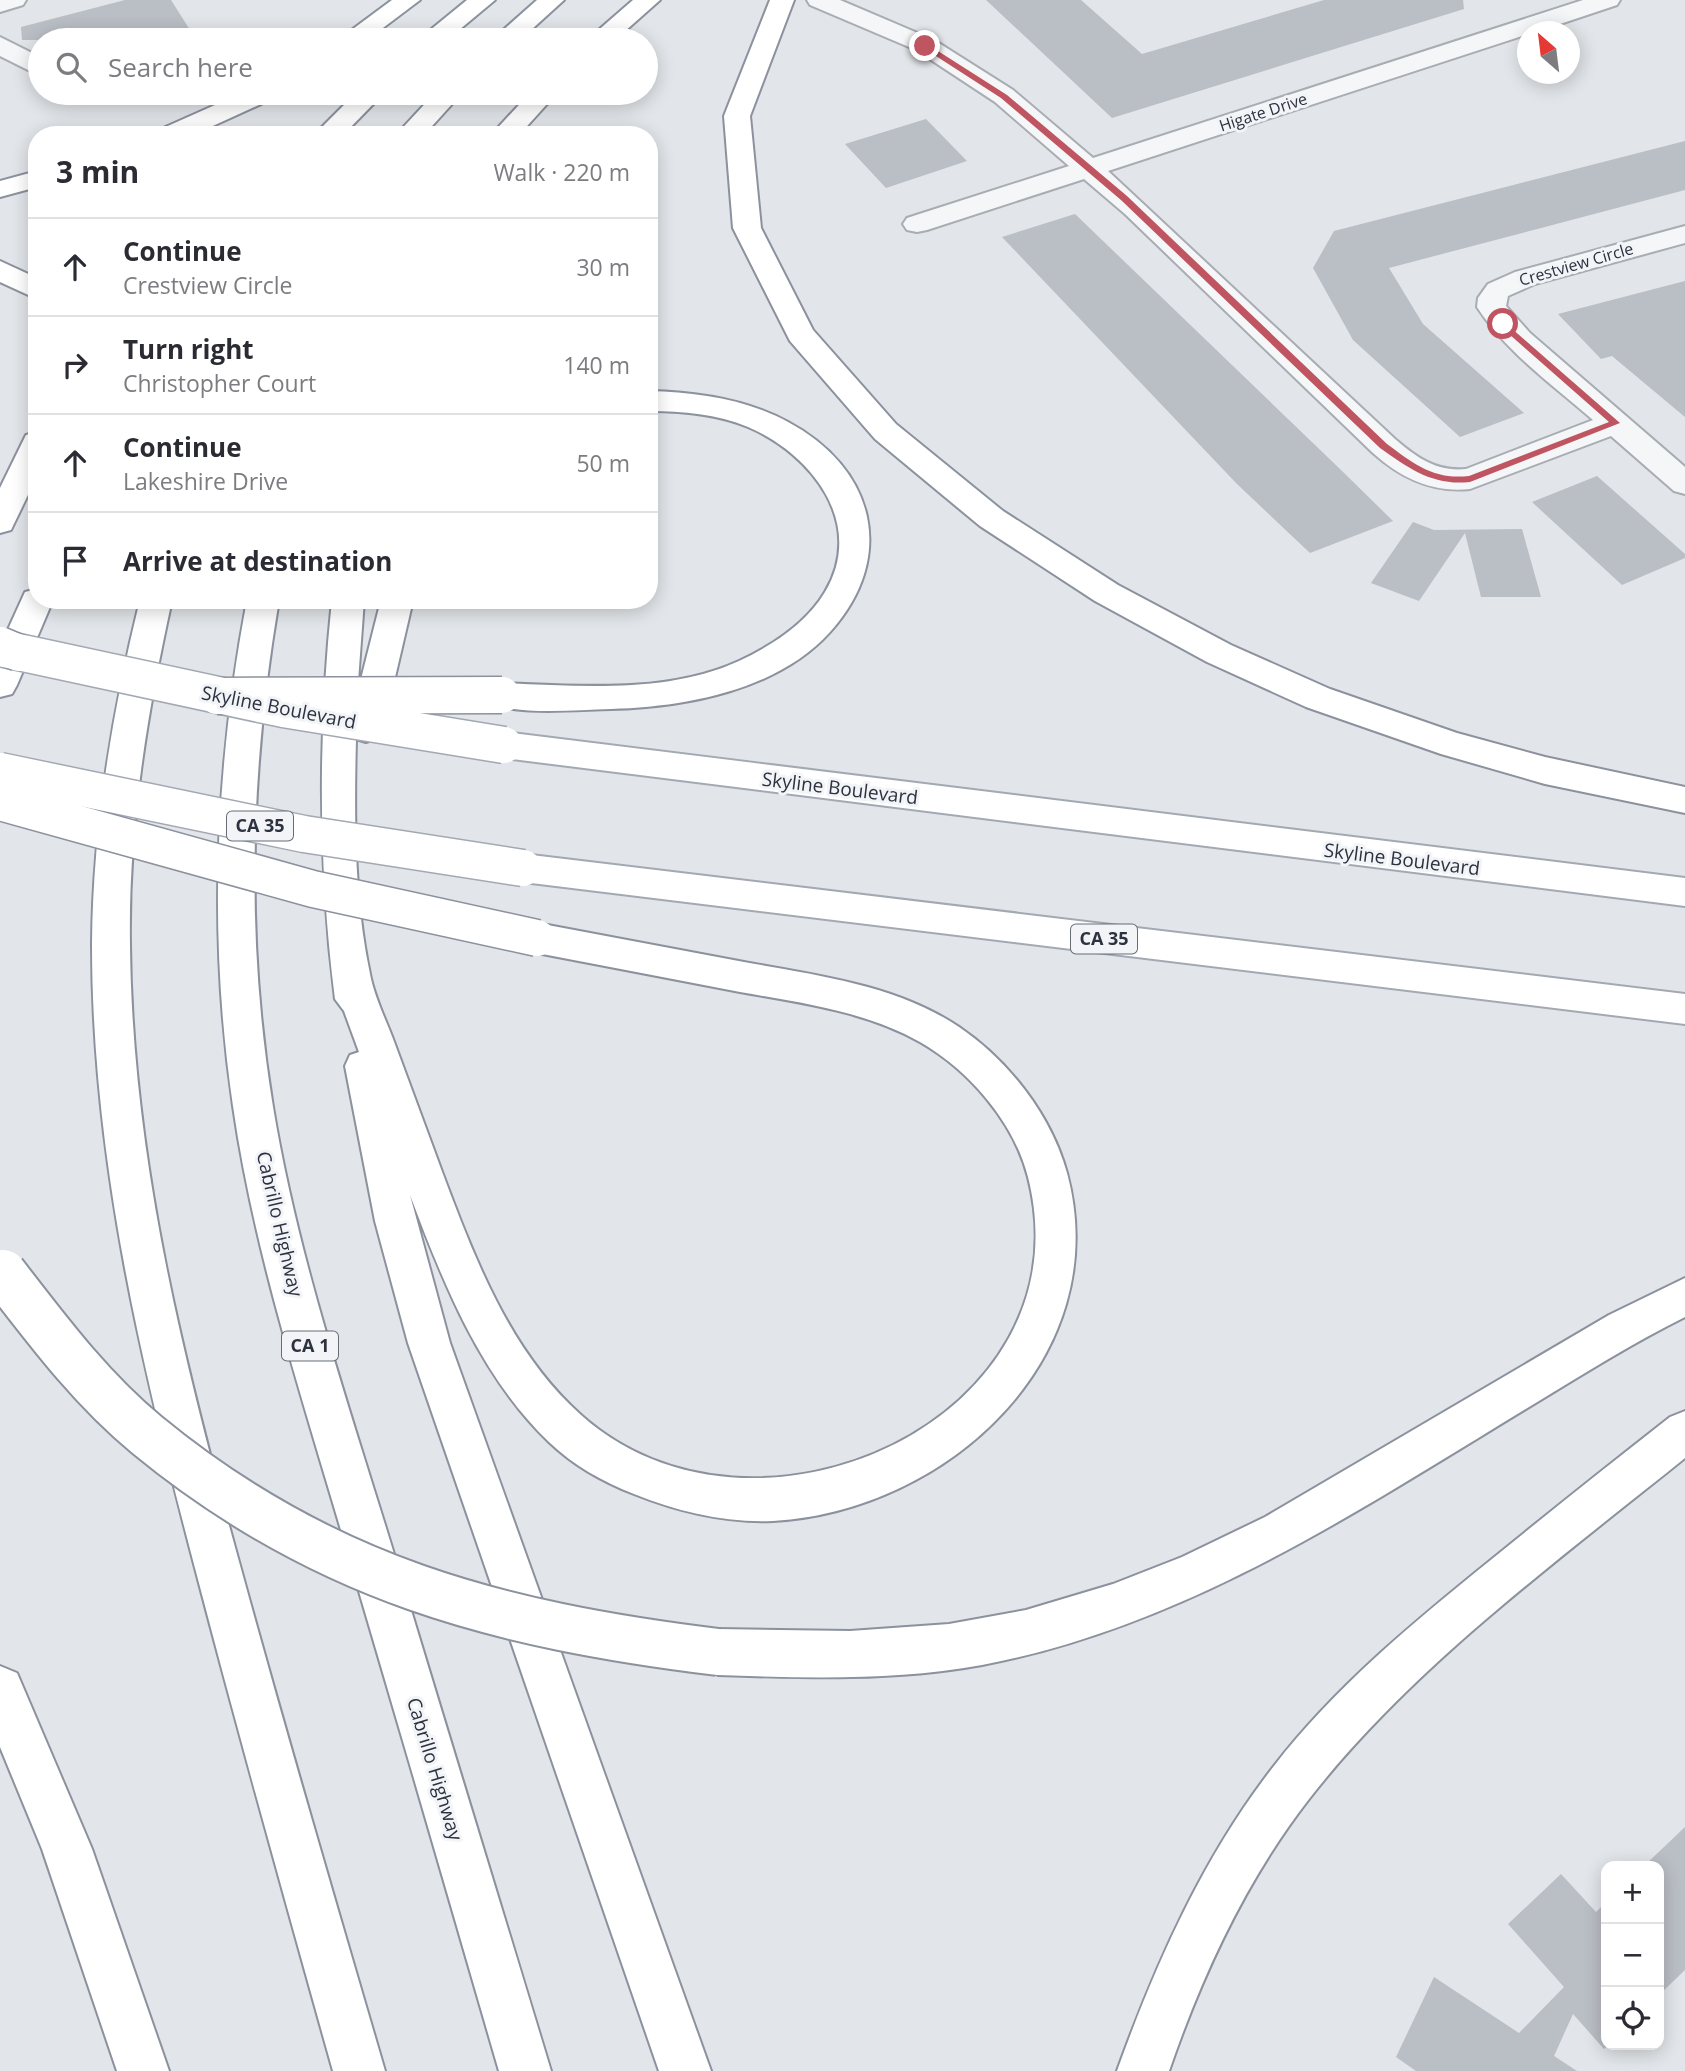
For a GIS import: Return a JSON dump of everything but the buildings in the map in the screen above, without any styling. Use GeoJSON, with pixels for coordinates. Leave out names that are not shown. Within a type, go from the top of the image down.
{"type":"FeatureCollection","features":[{"type":"Feature","properties":{"kind":"main road"},"geometry":{"type":"LineString","coordinates":[[368,28],[408,0]]}},
{"type":"Feature","properties":{"kind":"main road"},"geometry":{"type":"LineString","coordinates":[[447,28],[483,0]]}},
{"type":"Feature","properties":{"kind":"main road"},"geometry":{"type":"LineString","coordinates":[[519,28],[552,0]]}},
{"type":"Feature","properties":{"kind":"main road"},"geometry":{"type":"LineString","coordinates":[[782,0],[762,33],[742,80],[734,144],[739,197],[757,253],[782,303],[827,368],[879,425],[939,479],[1004,529],[1086,583],[1200,645],[1275,680],[1358,713],[1475,751],[1606,786],[1685,800]]}},
{"type":"Feature","properties":{"kind":"main road"},"geometry":{"type":"LineString","coordinates":[[614,28],[646,1]]}},
{"type":"Feature","properties":{"kind":"main road"},"geometry":{"type":"LineString","coordinates":[[190,126],[236,105]]}},
{"type":"Feature","properties":{"kind":"main road"},"geometry":{"type":"LineString","coordinates":[[336,126],[358,105]]}},
{"type":"Feature","properties":{"kind":"main road"},"geometry":{"type":"LineString","coordinates":[[418,126],[438,105]]}},
{"type":"Feature","properties":{"kind":"main road"},"geometry":{"type":"LineString","coordinates":[[513,126],[533,105]]}},
{"type":"Feature","properties":{"kind":"main road"},"geometry":{"type":"LineString","coordinates":[[546,126],[559,105]]}},
{"type":"Feature","properties":{"kind":"main road"},"geometry":{"type":"LineString","coordinates":[[0,189],[28,181]]}},
{"type":"Feature","properties":{"kind":"main road"},"geometry":{"type":"LineString","coordinates":[[0,270],[28,285]]}},
{"type":"Feature","properties":{"kind":"main road"},"geometry":{"type":"LineString","coordinates":[[217,696],[643,695],[726,679],[772,659],[811,633],[839,603],[848,584],[855,545],[848,504],[838,485],[810,452],[790,437],[743,416],[691,403],[658,401]]}},
{"type":"Feature","properties":{"kind":"main road"},"geometry":{"type":"LineString","coordinates":[[0,522],[28,461]]}},
{"type":"Feature","properties":{"kind":"main road"},"geometry":{"type":"LineString","coordinates":[[0,685],[33,609]]}},
{"type":"Feature","properties":{"kind":"main road"},"geometry":{"type":"LineString","coordinates":[[154,609],[128,724],[113,858],[113,1027],[132,1200],[171,1393],[359,2071]]}},
{"type":"Feature","properties":{"kind":"main road","name":"Cabrillo Highway"},"geometry":{"type":"LineString","coordinates":[[261,609],[243,718],[234,856],[241,1008],[253,1103],[270,1191],[314,1362],[525,2071]]}},
{"type":"Feature","properties":{"kind":"main road"},"geometry":{"type":"LineString","coordinates":[[347,609],[338,752],[340,875],[350,975],[376,1135],[417,1305],[685,2071]]}},
{"type":"Feature","properties":{"kind":"main road"},"geometry":{"type":"LineString","coordinates":[[340,875],[371,701],[395,609]]}},
{"type":"Feature","properties":{"kind":"main road","name":"Skyline Boulevard"},"geometry":{"type":"LineString","coordinates":[[6,649],[217,696],[504,745],[1406,860],[1685,892]]}},
{"type":"Feature","properties":{"kind":"main road","name":"CA 35"},"geometry":{"type":"LineString","coordinates":[[0,771],[304,834],[523,868],[1685,1009]]}},
{"type":"Feature","properties":{"kind":"main road"},"geometry":{"type":"LineString","coordinates":[[0,802],[313,889],[537,939],[822,992],[867,1003],[929,1029],[984,1070],[1014,1104],[1036,1143],[1050,1184],[1058,1229],[1054,1280],[1039,1330],[1026,1354],[990,1401],[940,1444],[909,1462],[864,1481],[807,1496],[772,1500],[709,1497],[648,1479],[597,1454],[572,1436],[531,1393],[483,1315],[436,1210],[350,975]]}},
{"type":"Feature","properties":{"kind":"main road"},"geometry":{"type":"LineString","coordinates":[[2,1270],[57,1346],[120,1412],[218,1491],[320,1549],[429,1596],[516,1622],[610,1641],[718,1652],[865,1654],[943,1648],[1022,1632],[1142,1595],[1219,1563],[1310,1516],[1568,1361],[1685,1297]]}},
{"type":"Feature","properties":{"kind":"main road"},"geometry":{"type":"LineString","coordinates":[[1143,2071],[1181,1970],[1231,1873],[1290,1784],[1323,1745],[1386,1681],[1443,1630],[1685,1431]]}},
{"type":"Feature","properties":{"kind":"main road"},"geometry":{"type":"LineString","coordinates":[[0,1690],[62,1838],[143,2071]]}},
{"type":"Feature","properties":{"kind":"street"},"geometry":{"type":"LineString","coordinates":[[0,4],[14,0]]}},
{"type":"Feature","properties":{"kind":"street"},"geometry":{"type":"LineString","coordinates":[[819,0],[859,6],[985,82],[1135,208],[1384,446],[1421,473],[1450,481],[1470,479],[1615,423]]}},
{"type":"Feature","properties":{"kind":"street","name":"Higate Drive"},"geometry":{"type":"LineString","coordinates":[[917,223],[1608,0]]}},
{"type":"Feature","properties":{"kind":"street"},"geometry":{"type":"LineString","coordinates":[[0,45],[28,61]]}},
{"type":"Feature","properties":{"kind":"street","name":"Crestview Circle"},"geometry":{"type":"LineString","coordinates":[[1685,234],[1525,278],[1498,290],[1490,307],[1503,324],[1685,484]]}},
{"type":"Feature","properties":{"kind":"route"},"geometry":{"type":"LineString","coordinates":[[925,46],[1004,96],[1124,198],[1384,446],[1421,473],[1450,481],[1470,479],[1615,423],[1503,324]]}}]}
